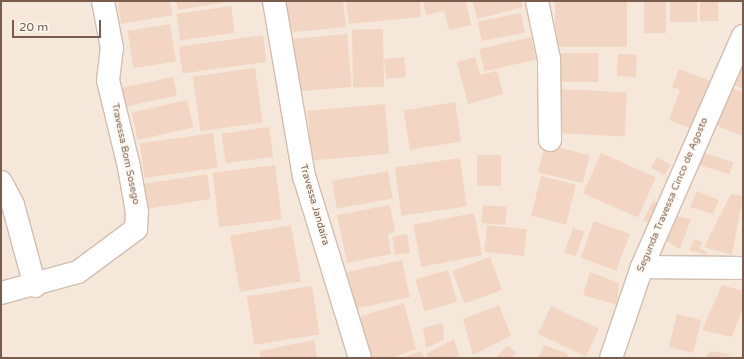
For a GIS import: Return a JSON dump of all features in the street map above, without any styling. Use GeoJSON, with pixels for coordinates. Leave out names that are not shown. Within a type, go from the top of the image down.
{"type":"FeatureCollection","features":[{"type":"Feature","properties":{"kind":"street","name":"Travessa Bom Sosego"},"geometry":{"type":"LineString","coordinates":[[1,293],[35,286],[78,272],[118,244],[136,229],[137,212],[108,80],[112,48],[104,1]]}},
{"type":"Feature","properties":{"kind":"street","name":"Travessa Jandaíra"},"geometry":{"type":"LineString","coordinates":[[274,1],[304,176],[360,358]]}},
{"type":"Feature","properties":{"kind":"street"},"geometry":{"type":"LineString","coordinates":[[537,1],[549,59],[550,140]]}},
{"type":"Feature","properties":{"kind":"street","name":"Segunda Travessa Cinco de Agosto"},"geometry":{"type":"LineString","coordinates":[[611,358],[642,267],[742,40]]}},
{"type":"Feature","properties":{"kind":"street"},"geometry":{"type":"LineString","coordinates":[[1,182],[13,205],[35,286]]}},
{"type":"Feature","properties":{"kind":"street"},"geometry":{"type":"LineString","coordinates":[[642,267],[743,268]]}},
{"type":"Feature","properties":{"kind":"shaded area"},"geometry":{"type":"Polygon","coordinates":[[[1,1],[743,1],[743,358],[1,358],[1,1]]]}},
{"type":"Feature","properties":{"kind":"building"},"geometry":{"type":"Polygon","coordinates":[[[118,1],[170,1],[173,15],[121,24],[118,1]]]}},
{"type":"Feature","properties":{"kind":"building"},"geometry":{"type":"Polygon","coordinates":[[[176,1],[227,1],[227,2],[178,10],[176,1]]]}},
{"type":"Feature","properties":{"kind":"building"},"geometry":{"type":"Polygon","coordinates":[[[280,1],[343,1],[346,27],[284,33],[280,1]]]}},
{"type":"Feature","properties":{"kind":"building"},"geometry":{"type":"Polygon","coordinates":[[[346,1],[420,1],[421,17],[349,24],[346,1]]]}},
{"type":"Feature","properties":{"kind":"building"},"geometry":{"type":"Polygon","coordinates":[[[423,1],[466,1],[471,25],[449,30],[444,11],[426,15],[423,1]]]}},
{"type":"Feature","properties":{"kind":"building"},"geometry":{"type":"Polygon","coordinates":[[[473,1],[521,1],[523,7],[477,19],[473,1]]]}},
{"type":"Feature","properties":{"kind":"building"},"geometry":{"type":"Polygon","coordinates":[[[555,1],[627,1],[627,47],[555,47],[555,1]]]}},
{"type":"Feature","properties":{"kind":"building"},"geometry":{"type":"Polygon","coordinates":[[[644,1],[666,1],[666,33],[644,33],[644,1]]]}},
{"type":"Feature","properties":{"kind":"building"},"geometry":{"type":"Polygon","coordinates":[[[670,1],[697,1],[697,22],[670,22],[670,1]]]}},
{"type":"Feature","properties":{"kind":"building"},"geometry":{"type":"Polygon","coordinates":[[[700,1],[718,1],[718,21],[700,21],[700,1]]]}},
{"type":"Feature","properties":{"kind":"building"},"geometry":{"type":"Polygon","coordinates":[[[231,6],[235,33],[180,40],[177,14],[231,6]]]}},
{"type":"Feature","properties":{"kind":"building"},"geometry":{"type":"Polygon","coordinates":[[[521,13],[525,33],[482,41],[478,21],[521,13]]]}},
{"type":"Feature","properties":{"kind":"building"},"geometry":{"type":"Polygon","coordinates":[[[170,24],[176,62],[133,68],[128,31],[170,24]]]}},
{"type":"Feature","properties":{"kind":"building"},"geometry":{"type":"Polygon","coordinates":[[[383,29],[384,87],[353,88],[352,30],[383,29]]]}},
{"type":"Feature","properties":{"kind":"building"},"geometry":{"type":"Polygon","coordinates":[[[347,34],[352,87],[293,92],[288,39],[347,34]]]}},
{"type":"Feature","properties":{"kind":"building"},"geometry":{"type":"Polygon","coordinates":[[[263,35],[267,62],[183,74],[179,47],[263,35]]]}},
{"type":"Feature","properties":{"kind":"building"},"geometry":{"type":"Polygon","coordinates":[[[531,37],[536,59],[485,71],[479,49],[531,37]]]}},
{"type":"Feature","properties":{"kind":"building"},"geometry":{"type":"Polygon","coordinates":[[[555,53],[598,53],[598,82],[555,82],[555,53]]]}},
{"type":"Feature","properties":{"kind":"building"},"geometry":{"type":"Polygon","coordinates":[[[618,54],[637,55],[636,77],[617,76],[618,54]]]}},
{"type":"Feature","properties":{"kind":"building"},"geometry":{"type":"Polygon","coordinates":[[[404,57],[406,77],[386,79],[384,59],[404,57]]]}},
{"type":"Feature","properties":{"kind":"building"},"geometry":{"type":"Polygon","coordinates":[[[475,57],[480,75],[497,71],[503,94],[468,104],[457,62],[475,57]]]}},
{"type":"Feature","properties":{"kind":"building"},"geometry":{"type":"Polygon","coordinates":[[[743,65],[743,89],[735,85],[743,65]]]}},
{"type":"Feature","properties":{"kind":"building"},"geometry":{"type":"Polygon","coordinates":[[[255,68],[263,122],[200,131],[193,77],[255,68]]]}},
{"type":"Feature","properties":{"kind":"building"},"geometry":{"type":"Polygon","coordinates":[[[679,69],[711,81],[693,129],[669,120],[680,90],[672,87],[679,69]]]}},
{"type":"Feature","properties":{"kind":"building"},"geometry":{"type":"Polygon","coordinates":[[[173,77],[177,96],[121,107],[117,89],[173,77]]]}},
{"type":"Feature","properties":{"kind":"building"},"geometry":{"type":"Polygon","coordinates":[[[731,88],[743,92],[743,136],[715,125],[731,88]]]}},
{"type":"Feature","properties":{"kind":"building"},"geometry":{"type":"Polygon","coordinates":[[[559,89],[627,93],[625,136],[557,133],[559,89]]]}},
{"type":"Feature","properties":{"kind":"building"},"geometry":{"type":"Polygon","coordinates":[[[187,100],[193,127],[138,140],[131,113],[187,100]]]}},
{"type":"Feature","properties":{"kind":"building"},"geometry":{"type":"Polygon","coordinates":[[[455,102],[461,142],[410,150],[404,110],[455,102]]]}},
{"type":"Feature","properties":{"kind":"building"},"geometry":{"type":"Polygon","coordinates":[[[385,104],[389,154],[312,161],[307,111],[385,104]]]}},
{"type":"Feature","properties":{"kind":"building"},"geometry":{"type":"Polygon","coordinates":[[[269,127],[273,157],[226,163],[221,134],[269,127]]]}},
{"type":"Feature","properties":{"kind":"building"},"geometry":{"type":"Polygon","coordinates":[[[213,133],[218,168],[145,178],[140,143],[213,133]]]}},
{"type":"Feature","properties":{"kind":"building"},"geometry":{"type":"Polygon","coordinates":[[[545,144],[590,155],[583,183],[538,172],[545,144]]]}},
{"type":"Feature","properties":{"kind":"building"},"geometry":{"type":"Polygon","coordinates":[[[701,152],[734,162],[730,174],[697,164],[701,152]]]}},
{"type":"Feature","properties":{"kind":"building"},"geometry":{"type":"Polygon","coordinates":[[[601,153],[656,177],[638,218],[583,193],[601,153]]]}},
{"type":"Feature","properties":{"kind":"building"},"geometry":{"type":"Polygon","coordinates":[[[477,155],[501,155],[501,186],[477,186],[477,155]]]}},
{"type":"Feature","properties":{"kind":"building"},"geometry":{"type":"Polygon","coordinates":[[[657,157],[671,165],[665,175],[651,167],[657,157]]]}},
{"type":"Feature","properties":{"kind":"building"},"geometry":{"type":"Polygon","coordinates":[[[460,158],[467,207],[401,216],[395,167],[460,158]]]}},
{"type":"Feature","properties":{"kind":"building"},"geometry":{"type":"Polygon","coordinates":[[[275,165],[282,220],[219,227],[212,173],[275,165]]]}},
{"type":"Feature","properties":{"kind":"building"},"geometry":{"type":"Polygon","coordinates":[[[388,171],[393,199],[337,208],[332,181],[388,171]]]}},
{"type":"Feature","properties":{"kind":"building"},"geometry":{"type":"Polygon","coordinates":[[[207,174],[211,199],[143,209],[139,185],[207,174]]]}},
{"type":"Feature","properties":{"kind":"building"},"geometry":{"type":"Polygon","coordinates":[[[541,176],[576,185],[566,224],[531,216],[541,176]]]}},
{"type":"Feature","properties":{"kind":"building"},"geometry":{"type":"Polygon","coordinates":[[[697,191],[719,200],[713,214],[690,207],[697,191]]]}},
{"type":"Feature","properties":{"kind":"building"},"geometry":{"type":"Polygon","coordinates":[[[731,194],[743,196],[732,255],[704,247],[731,194]]]}},
{"type":"Feature","properties":{"kind":"building"},"geometry":{"type":"Polygon","coordinates":[[[653,201],[659,204],[649,224],[643,221],[653,201]]]}},
{"type":"Feature","properties":{"kind":"building"},"geometry":{"type":"Polygon","coordinates":[[[390,205],[395,232],[388,234],[391,254],[347,263],[337,215],[390,205]]]}},
{"type":"Feature","properties":{"kind":"building"},"geometry":{"type":"Polygon","coordinates":[[[483,205],[507,207],[505,225],[481,223],[483,205]]]}},
{"type":"Feature","properties":{"kind":"building"},"geometry":{"type":"Polygon","coordinates":[[[474,213],[482,255],[421,267],[413,225],[474,213]]]}},
{"type":"Feature","properties":{"kind":"building"},"geometry":{"type":"Polygon","coordinates":[[[677,216],[691,219],[680,249],[666,241],[677,216]]]}},
{"type":"Feature","properties":{"kind":"building"},"geometry":{"type":"Polygon","coordinates":[[[594,221],[630,234],[616,271],[581,258],[594,221]]]}},
{"type":"Feature","properties":{"kind":"building"},"geometry":{"type":"Polygon","coordinates":[[[291,225],[301,281],[240,292],[230,236],[291,225]]]}},
{"type":"Feature","properties":{"kind":"building"},"geometry":{"type":"Polygon","coordinates":[[[487,225],[527,229],[524,256],[484,252],[487,225]]]}},
{"type":"Feature","properties":{"kind":"building"},"geometry":{"type":"Polygon","coordinates":[[[573,228],[584,232],[575,257],[564,252],[573,228]]]}},
{"type":"Feature","properties":{"kind":"building"},"geometry":{"type":"Polygon","coordinates":[[[407,234],[410,253],[395,255],[392,236],[407,234]]]}},
{"type":"Feature","properties":{"kind":"building"},"geometry":{"type":"Polygon","coordinates":[[[694,239],[702,242],[700,249],[707,252],[706,255],[689,250],[694,239]]]}},
{"type":"Feature","properties":{"kind":"building"},"geometry":{"type":"Polygon","coordinates":[[[490,257],[502,290],[464,304],[452,271],[490,257]]]}},
{"type":"Feature","properties":{"kind":"building"},"geometry":{"type":"Polygon","coordinates":[[[402,260],[410,297],[355,309],[347,272],[402,260]]]}},
{"type":"Feature","properties":{"kind":"building"},"geometry":{"type":"Polygon","coordinates":[[[448,270],[457,302],[424,311],[415,279],[448,270]]]}},
{"type":"Feature","properties":{"kind":"building"},"geometry":{"type":"Polygon","coordinates":[[[590,272],[619,283],[617,305],[583,295],[590,272]]]}},
{"type":"Feature","properties":{"kind":"building"},"geometry":{"type":"Polygon","coordinates":[[[722,285],[743,291],[743,308],[732,337],[702,330],[722,285]]]}},
{"type":"Feature","properties":{"kind":"building"},"geometry":{"type":"Polygon","coordinates":[[[312,286],[320,334],[254,345],[247,296],[312,286]]]}},
{"type":"Feature","properties":{"kind":"building"},"geometry":{"type":"Polygon","coordinates":[[[404,303],[416,349],[392,358],[366,358],[364,352],[369,349],[359,317],[404,303]]]}},
{"type":"Feature","properties":{"kind":"building"},"geometry":{"type":"Polygon","coordinates":[[[499,305],[511,336],[473,355],[463,319],[499,305]]]}},
{"type":"Feature","properties":{"kind":"building"},"geometry":{"type":"Polygon","coordinates":[[[551,306],[599,328],[586,356],[538,334],[551,306]]]}},
{"type":"Feature","properties":{"kind":"building"},"geometry":{"type":"Polygon","coordinates":[[[677,314],[701,320],[693,353],[669,347],[677,314]]]}},
{"type":"Feature","properties":{"kind":"building"},"geometry":{"type":"Polygon","coordinates":[[[443,323],[444,340],[426,348],[423,328],[443,323]]]}},
{"type":"Feature","properties":{"kind":"building"},"geometry":{"type":"Polygon","coordinates":[[[454,339],[460,358],[429,358],[426,354],[454,339]]]}},
{"type":"Feature","properties":{"kind":"building"},"geometry":{"type":"Polygon","coordinates":[[[314,340],[317,358],[261,358],[259,351],[314,340]]]}},
{"type":"Feature","properties":{"kind":"building"},"geometry":{"type":"Polygon","coordinates":[[[507,345],[516,352],[512,358],[496,358],[507,345]]]}},
{"type":"Feature","properties":{"kind":"building"},"geometry":{"type":"Polygon","coordinates":[[[544,345],[568,354],[567,358],[538,358],[544,345]]]}},
{"type":"Feature","properties":{"kind":"building"},"geometry":{"type":"Polygon","coordinates":[[[421,351],[425,358],[402,358],[421,351]]]}},
{"type":"Feature","properties":{"kind":"building"},"geometry":{"type":"Polygon","coordinates":[[[710,351],[733,355],[706,358],[710,351]]]}}]}
